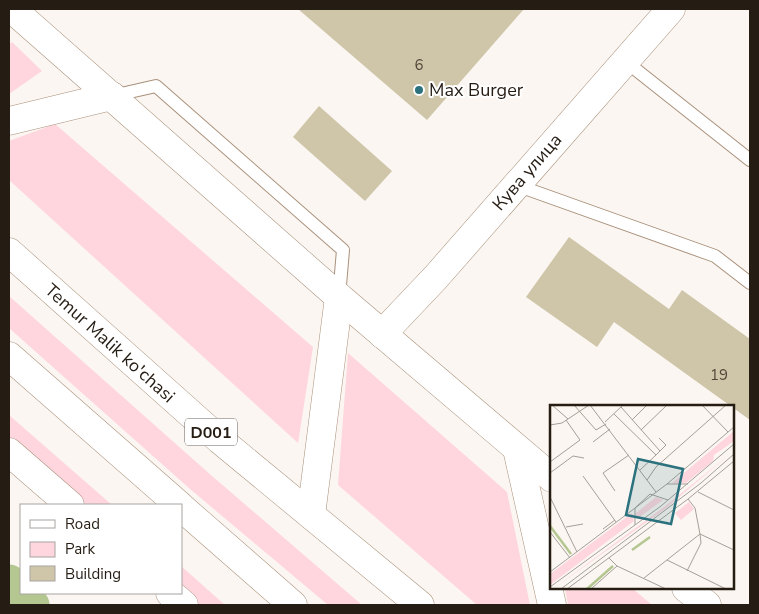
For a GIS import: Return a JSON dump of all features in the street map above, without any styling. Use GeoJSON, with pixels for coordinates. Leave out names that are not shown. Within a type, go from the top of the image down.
{"type":"FeatureCollection","features":[{"type":"Feature","properties":{"kind":"main road"},"geometry":{"type":"LineString","coordinates":[[12,9],[339,297],[550,476]]}},
{"type":"Feature","properties":{"kind":"main road","name":"Кува улица"},"geometry":{"type":"LineString","coordinates":[[382,334],[436,277],[671,9]]}},
{"type":"Feature","properties":{"kind":"main road"},"geometry":{"type":"LineString","coordinates":[[9,121],[112,96]]}},
{"type":"Feature","properties":{"kind":"main road","name":"Temur Malik ko'chasi"},"geometry":{"type":"LineString","coordinates":[[9,252],[220,440],[420,605]]}},
{"type":"Feature","properties":{"kind":"main road"},"geometry":{"type":"LineString","coordinates":[[311,515],[339,297]]}},
{"type":"Feature","properties":{"kind":"main road"},"geometry":{"type":"LineString","coordinates":[[9,356],[178,504]]}},
{"type":"Feature","properties":{"kind":"main road"},"geometry":{"type":"LineString","coordinates":[[517,449],[552,605]]}},
{"type":"Feature","properties":{"kind":"main road"},"geometry":{"type":"LineString","coordinates":[[9,452],[69,504]]}},
{"type":"Feature","properties":{"kind":"main road"},"geometry":{"type":"LineString","coordinates":[[182,508],[293,605]]}},
{"type":"Feature","properties":{"kind":"main road"},"geometry":{"type":"LineString","coordinates":[[687,589],[707,605]]}},
{"type":"Feature","properties":{"kind":"main road"},"geometry":{"type":"LineString","coordinates":[[171,594],[184,605]]}},
{"type":"Feature","properties":{"kind":"lane"},"geometry":{"type":"LineString","coordinates":[[625,61],[750,160]]}},
{"type":"Feature","properties":{"kind":"lane"},"geometry":{"type":"LineString","coordinates":[[112,96],[156,86],[343,250],[339,297]]}},
{"type":"Feature","properties":{"kind":"lane"},"geometry":{"type":"LineString","coordinates":[[516,185],[714,256],[750,283]]}},
{"type":"Feature","properties":{"kind":"green space"},"geometry":{"type":"Polygon","coordinates":[[[12,42],[42,71],[9,94],[9,45],[12,42]]]}},
{"type":"Feature","properties":{"kind":"green space"},"geometry":{"type":"Polygon","coordinates":[[[55,124],[313,347],[298,443],[9,180],[9,141],[55,124]]]}},
{"type":"Feature","properties":{"kind":"green space"},"geometry":{"type":"Polygon","coordinates":[[[9,296],[212,476],[362,605],[328,605],[190,489],[9,328],[9,296]]]}},
{"type":"Feature","properties":{"kind":"green space"},"geometry":{"type":"Polygon","coordinates":[[[348,353],[507,492],[530,605],[477,605],[338,485],[348,353]]]}},
{"type":"Feature","properties":{"kind":"green space"},"geometry":{"type":"Polygon","coordinates":[[[9,415],[111,504],[86,504],[9,437],[9,415]]]}},
{"type":"Feature","properties":{"kind":"green space"},"geometry":{"type":"Polygon","coordinates":[[[182,567],[225,605],[200,605],[182,590],[182,567]]]}},
{"type":"Feature","properties":{"kind":"green space"},"geometry":{"type":"Polygon","coordinates":[[[565,589],[633,589],[652,605],[568,605],[565,589]]]}},
{"type":"Feature","properties":{"kind":"building"},"geometry":{"type":"Polygon","coordinates":[[[298,9],[524,9],[427,120],[298,9]]]}},
{"type":"Feature","properties":{"kind":"building"},"geometry":{"type":"Polygon","coordinates":[[[319,106],[392,171],[365,201],[293,137],[319,106]]]}},
{"type":"Feature","properties":{"kind":"building"},"geometry":{"type":"Polygon","coordinates":[[[569,237],[669,309],[682,290],[750,339],[750,420],[734,408],[734,405],[729,405],[614,322],[597,347],[526,297],[569,237]]]}},
{"type":"Feature","properties":{"kind":"waterway"},"geometry":{"type":"LineString","coordinates":[[9,582],[20,593]]}},
{"type":"Feature","properties":{"kind":"waterway"},"geometry":{"type":"LineString","coordinates":[[21,594],[32,605]]}},
{"type":"Feature","properties":{"kind":"place","name":"Max Burger"},"geometry":{"type":"Point","coordinates":[419,90]}}]}
